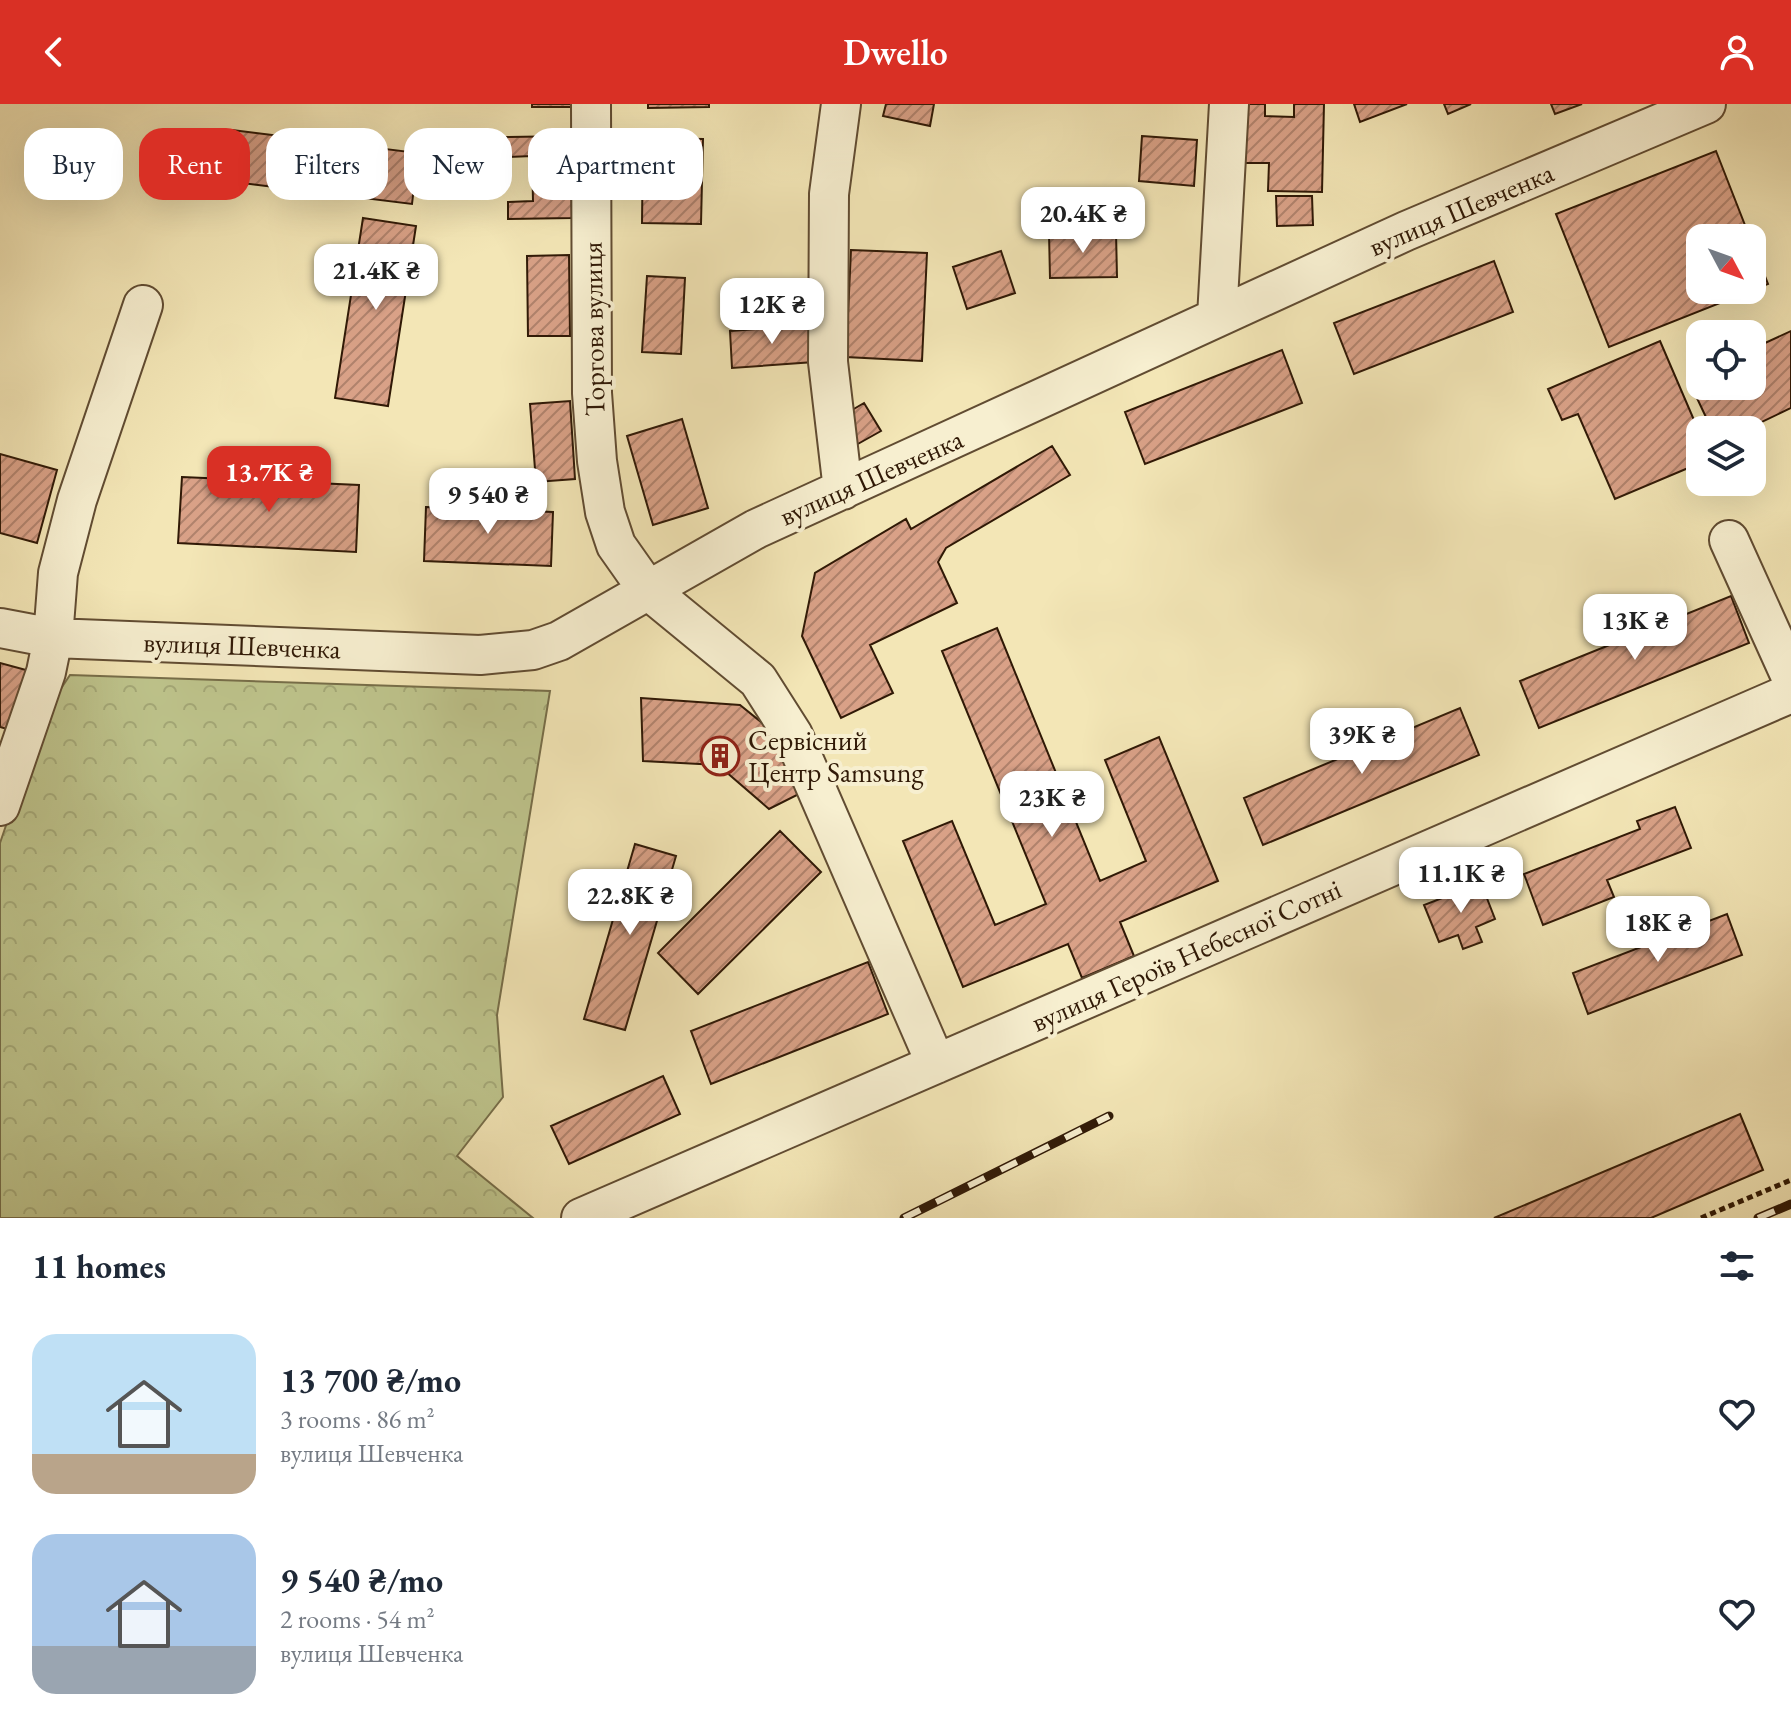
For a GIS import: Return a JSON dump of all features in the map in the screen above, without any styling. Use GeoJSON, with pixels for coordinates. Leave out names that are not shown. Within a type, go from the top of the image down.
{"type":"FeatureCollection","features":[{"type":"Feature","properties":{"kind":"street","name":"Торгова вулиця"},"geometry":{"type":"LineString","coordinates":[[591,104],[592,393],[597,461],[605,512],[616,545],[647,589],[758,680],[778,710],[793,735],[936,1064]]}},
{"type":"Feature","properties":{"kind":"street"},"geometry":{"type":"LineString","coordinates":[[841,104],[829,194],[828,362],[843,490]]}},
{"type":"Feature","properties":{"kind":"street"},"geometry":{"type":"LineString","coordinates":[[1217,317],[1229,104]]}},
{"type":"Feature","properties":{"kind":"street","name":"вулиця Шевченка"},"geometry":{"type":"LineString","coordinates":[[0,628],[53,638],[493,654],[533,650],[559,641],[756,529],[1406,231],[1706,104]]}},
{"type":"Feature","properties":{"kind":"street"},"geometry":{"type":"LineString","coordinates":[[0,806],[46,672],[53,638],[58,573],[77,500],[143,305]]}},
{"type":"Feature","properties":{"kind":"street"},"geometry":{"type":"LineString","coordinates":[[1729,540],[1791,677]]}},
{"type":"Feature","properties":{"kind":"street","name":"вулиця Героїв Небесної Сотні"},"geometry":{"type":"LineString","coordinates":[[581,1218],[1791,693]]}},
{"type":"Feature","properties":{"kind":"path"},"geometry":{"type":"LineString","coordinates":[[1701,1218],[1791,1180]]}},
{"type":"Feature","properties":{"kind":"green space"},"geometry":{"type":"Polygon","coordinates":[[[70,675],[550,691],[497,1015],[503,1097],[457,1156],[533,1218],[0,1218],[0,843],[44,714],[70,675]]]}},
{"type":"Feature","properties":{"kind":"building"},"geometry":{"type":"Polygon","coordinates":[[[532,104],[571,104],[571,107],[532,107],[532,104]]]}},
{"type":"Feature","properties":{"kind":"building"},"geometry":{"type":"Polygon","coordinates":[[[648,104],[709,104],[709,107],[648,108],[648,104]]]}},
{"type":"Feature","properties":{"kind":"building"},"geometry":{"type":"Polygon","coordinates":[[[886,104],[934,104],[930,126],[883,116],[886,104]]]}},
{"type":"Feature","properties":{"kind":"building"},"geometry":{"type":"Polygon","coordinates":[[[1242,104],[1265,104],[1265,116],[1294,117],[1294,104],[1324,104],[1322,192],[1268,191],[1269,163],[1241,163],[1242,104]]]}},
{"type":"Feature","properties":{"kind":"building"},"geometry":{"type":"Polygon","coordinates":[[[1354,104],[1407,104],[1360,122],[1354,104]]]}},
{"type":"Feature","properties":{"kind":"building"},"geometry":{"type":"Polygon","coordinates":[[[1444,104],[1471,104],[1448,114],[1444,104]]]}},
{"type":"Feature","properties":{"kind":"building"},"geometry":{"type":"Polygon","coordinates":[[[1551,104],[1582,104],[1555,114],[1551,104]]]}},
{"type":"Feature","properties":{"kind":"building"},"geometry":{"type":"Polygon","coordinates":[[[250,132],[266,134],[266,186],[250,184],[250,132]]]}},
{"type":"Feature","properties":{"kind":"building"},"geometry":{"type":"Polygon","coordinates":[[[1142,136],[1197,140],[1194,186],[1139,181],[1142,136]]]}},
{"type":"Feature","properties":{"kind":"building"},"geometry":{"type":"Polygon","coordinates":[[[512,137],[528,137],[528,156],[512,157],[512,137]]]}},
{"type":"Feature","properties":{"kind":"building"},"geometry":{"type":"Polygon","coordinates":[[[388,149],[404,151],[404,200],[412,200],[412,204],[380,200],[388,200],[388,149]]]}},
{"type":"Feature","properties":{"kind":"building"},"geometry":{"type":"Polygon","coordinates":[[[1716,151],[1745,224],[1686,224],[1686,304],[1718,304],[1609,347],[1556,214],[1716,151]]]}},
{"type":"Feature","properties":{"kind":"building"},"geometry":{"type":"Polygon","coordinates":[[[1276,196],[1312,196],[1313,225],[1277,226],[1276,196]]]}},
{"type":"Feature","properties":{"kind":"building"},"geometry":{"type":"Polygon","coordinates":[[[572,200],[572,218],[508,219],[508,202],[572,200]]]}},
{"type":"Feature","properties":{"kind":"building"},"geometry":{"type":"Polygon","coordinates":[[[642,200],[702,200],[701,224],[642,223],[642,200]]]}},
{"type":"Feature","properties":{"kind":"building"},"geometry":{"type":"Polygon","coordinates":[[[363,218],[416,226],[388,406],[335,398],[363,218]]]}},
{"type":"Feature","properties":{"kind":"building"},"geometry":{"type":"Polygon","coordinates":[[[1116,232],[1117,277],[1050,278],[1049,233],[1116,232]]]}},
{"type":"Feature","properties":{"kind":"building"},"geometry":{"type":"Polygon","coordinates":[[[851,250],[927,253],[922,361],[846,357],[851,250]]]}},
{"type":"Feature","properties":{"kind":"building"},"geometry":{"type":"Polygon","coordinates":[[[1001,251],[1015,293],[967,309],[953,267],[1001,251]]]}},
{"type":"Feature","properties":{"kind":"building"},"geometry":{"type":"Polygon","coordinates":[[[569,255],[570,336],[528,336],[527,256],[569,255]]]}},
{"type":"Feature","properties":{"kind":"building"},"geometry":{"type":"Polygon","coordinates":[[[1494,261],[1513,312],[1354,374],[1334,323],[1494,261]]]}},
{"type":"Feature","properties":{"kind":"building"},"geometry":{"type":"Polygon","coordinates":[[[647,276],[685,278],[681,354],[642,352],[647,276]]]}},
{"type":"Feature","properties":{"kind":"building"},"geometry":{"type":"Polygon","coordinates":[[[812,325],[814,362],[732,368],[730,331],[812,325]]]}},
{"type":"Feature","properties":{"kind":"building"},"geometry":{"type":"Polygon","coordinates":[[[1791,331],[1791,408],[1766,420],[1766,416],[1705,416],[1698,400],[1766,400],[1766,343],[1791,331]]]}},
{"type":"Feature","properties":{"kind":"building"},"geometry":{"type":"Polygon","coordinates":[[[1660,341],[1692,416],[1686,416],[1686,469],[1615,499],[1578,414],[1562,420],[1548,389],[1660,341]]]}},
{"type":"Feature","properties":{"kind":"building"},"geometry":{"type":"Polygon","coordinates":[[[1282,350],[1302,403],[1145,464],[1125,412],[1282,350]]]}},
{"type":"Feature","properties":{"kind":"building"},"geometry":{"type":"Polygon","coordinates":[[[570,401],[575,479],[536,482],[530,404],[570,401]]]}},
{"type":"Feature","properties":{"kind":"building"},"geometry":{"type":"Polygon","coordinates":[[[864,403],[881,431],[856,445],[840,417],[864,403]]]}},
{"type":"Feature","properties":{"kind":"building"},"geometry":{"type":"Polygon","coordinates":[[[682,419],[708,508],[653,525],[627,436],[682,419]]]}},
{"type":"Feature","properties":{"kind":"building"},"geometry":{"type":"Polygon","coordinates":[[[1052,446],[1070,475],[946,548],[938,562],[957,603],[870,645],[893,693],[841,718],[802,636],[815,573],[906,519],[911,529],[1052,446]]]}},
{"type":"Feature","properties":{"kind":"building"},"geometry":{"type":"Polygon","coordinates":[[[0,454],[57,470],[37,543],[0,533],[0,454]]]}},
{"type":"Feature","properties":{"kind":"building"},"geometry":{"type":"Polygon","coordinates":[[[182,477],[359,485],[356,552],[178,543],[182,477]]]}},
{"type":"Feature","properties":{"kind":"building"},"geometry":{"type":"Polygon","coordinates":[[[426,507],[553,512],[551,566],[424,561],[426,507]]]}},
{"type":"Feature","properties":{"kind":"building"},"geometry":{"type":"Polygon","coordinates":[[[1731,596],[1749,643],[1539,728],[1520,681],[1731,596]]]}},
{"type":"Feature","properties":{"kind":"building"},"geometry":{"type":"Polygon","coordinates":[[[997,628],[1100,881],[1146,861],[1105,760],[1159,737],[1218,881],[1120,922],[1134,956],[1082,978],[1068,944],[963,987],[903,841],[952,821],[995,925],[1046,904],[942,651],[997,628]]]}},
{"type":"Feature","properties":{"kind":"building"},"geometry":{"type":"Polygon","coordinates":[[[0,663],[37,673],[21,733],[0,727],[0,663]]]}},
{"type":"Feature","properties":{"kind":"building","name":"Сервісний Центр Samsung"},"geometry":{"type":"Polygon","coordinates":[[[641,698],[740,705],[797,751],[805,791],[769,809],[718,765],[643,761],[641,698]]]}},
{"type":"Feature","properties":{"kind":"building"},"geometry":{"type":"Polygon","coordinates":[[[1460,708],[1479,755],[1263,845],[1244,798],[1460,708]]]}},
{"type":"Feature","properties":{"kind":"building"},"geometry":{"type":"Polygon","coordinates":[[[1675,807],[1691,848],[1607,880],[1614,897],[1543,925],[1524,874],[1640,829],[1637,821],[1675,807]]]}},
{"type":"Feature","properties":{"kind":"building"},"geometry":{"type":"Polygon","coordinates":[[[780,831],[821,872],[698,994],[658,953],[780,831]]]}},
{"type":"Feature","properties":{"kind":"building"},"geometry":{"type":"Polygon","coordinates":[[[635,844],[676,856],[625,1030],[584,1019],[635,844]]]}},
{"type":"Feature","properties":{"kind":"building"},"geometry":{"type":"Polygon","coordinates":[[[1481,883],[1495,919],[1476,927],[1482,942],[1463,949],[1458,935],[1439,942],[1424,905],[1481,883]]]}},
{"type":"Feature","properties":{"kind":"building"},"geometry":{"type":"Polygon","coordinates":[[[1727,914],[1742,955],[1588,1014],[1573,973],[1727,914]]]}},
{"type":"Feature","properties":{"kind":"building"},"geometry":{"type":"Polygon","coordinates":[[[868,962],[888,1014],[711,1084],[691,1031],[868,962]]]}},
{"type":"Feature","properties":{"kind":"building"},"geometry":{"type":"Polygon","coordinates":[[[663,1076],[680,1114],[569,1164],[551,1126],[663,1076]]]}},
{"type":"Feature","properties":{"kind":"building"},"geometry":{"type":"Polygon","coordinates":[[[1740,1114],[1763,1170],[1651,1218],[1494,1218],[1740,1114]]]}},
{"type":"Feature","properties":{"kind":"railway"},"geometry":{"type":"LineString","coordinates":[[904,1218],[1109,1116]]}},
{"type":"Feature","properties":{"kind":"railway"},"geometry":{"type":"LineString","coordinates":[[1758,1218],[1791,1204]]}},
{"type":"Feature","properties":{"kind":"place","name":"Сервісний Центр Samsung"},"geometry":{"type":"Point","coordinates":[720,756]}}]}
